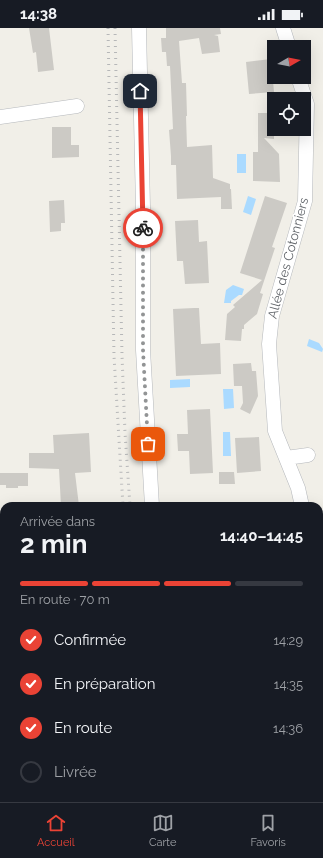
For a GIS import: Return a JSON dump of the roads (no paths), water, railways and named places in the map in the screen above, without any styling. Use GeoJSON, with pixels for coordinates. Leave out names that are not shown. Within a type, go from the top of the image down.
{"type":"FeatureCollection","features":[{"type":"Feature","properties":{"kind":"street"},"geometry":{"type":"LineString","coordinates":[[139,28],[143,215],[143,350],[152,502]]}},
{"type":"Feature","properties":{"kind":"street"},"geometry":{"type":"LineString","coordinates":[[283,28],[287,40]]}},
{"type":"Feature","properties":{"kind":"street","name":"Allée des Cotonniers"},"geometry":{"type":"LineString","coordinates":[[300,84],[307,104],[306,201],[272,316],[269,344],[274,431],[298,488],[301,502]]}},
{"type":"Feature","properties":{"kind":"street"},"geometry":{"type":"LineString","coordinates":[[0,117],[77,106]]}},
{"type":"Feature","properties":{"kind":"street"},"geometry":{"type":"LineString","coordinates":[[286,458],[308,455]]}},
{"type":"Feature","properties":{"kind":"street"},"geometry":{"type":"LineString","coordinates":[[179,802],[187,802]]}},
{"type":"Feature","properties":{"kind":"water"},"geometry":{"type":"Polygon","coordinates":[[[237,154],[246,154],[246,173],[237,173],[237,154]]]}},
{"type":"Feature","properties":{"kind":"water"},"geometry":{"type":"Polygon","coordinates":[[[248,196],[256,199],[251,215],[243,212],[248,196]]]}},
{"type":"Feature","properties":{"kind":"water"},"geometry":{"type":"Polygon","coordinates":[[[233,285],[244,289],[242,295],[239,295],[231,301],[231,303],[224,303],[226,290],[233,285]]]}},
{"type":"Feature","properties":{"kind":"water"},"geometry":{"type":"Polygon","coordinates":[[[309,339],[319,343],[323,349],[322,352],[307,346],[309,339]]]}},
{"type":"Feature","properties":{"kind":"water"},"geometry":{"type":"Polygon","coordinates":[[[190,379],[190,387],[170,388],[170,380],[190,379]]]}},
{"type":"Feature","properties":{"kind":"water"},"geometry":{"type":"Polygon","coordinates":[[[223,389],[233,389],[234,408],[224,409],[223,389]]]}},
{"type":"Feature","properties":{"kind":"water"},"geometry":{"type":"Polygon","coordinates":[[[223,432],[230,432],[231,456],[223,456],[223,432]]]}},
{"type":"Feature","properties":{"kind":"railway"},"geometry":{"type":"LineString","coordinates":[[108,28],[114,356],[123,502]]}},
{"type":"Feature","properties":{"kind":"railway"},"geometry":{"type":"LineString","coordinates":[[115,28],[122,355],[130,502]]}}]}
